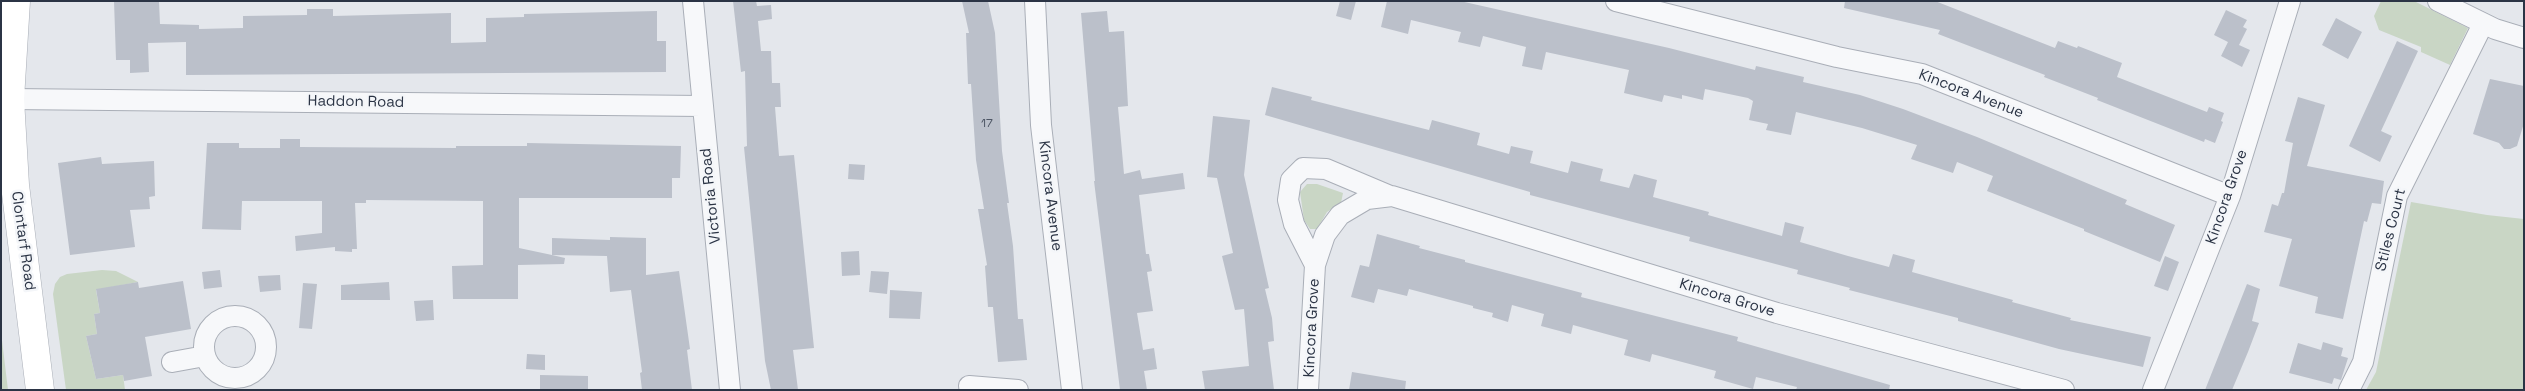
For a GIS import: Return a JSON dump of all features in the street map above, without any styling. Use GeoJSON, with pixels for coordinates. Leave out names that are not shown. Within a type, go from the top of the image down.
{"type":"FeatureCollection","features":[{"type":"Feature","properties":{"kind":"main road","name":"Clontarf Road"},"geometry":{"type":"LineString","coordinates":[[16,1],[10,99],[15,185],[40,390]]}},
{"type":"Feature","properties":{"kind":"street","name":"Victoria Road"},"geometry":{"type":"LineString","coordinates":[[693,1],[730,390]]}},
{"type":"Feature","properties":{"kind":"street","name":"Kincora Avenue"},"geometry":{"type":"LineString","coordinates":[[1035,1],[1041,125],[1072,390]]}},
{"type":"Feature","properties":{"kind":"street","name":"Kincora Avenue"},"geometry":{"type":"LineString","coordinates":[[1616,1],[1837,57],[1922,74],[2230,196]]}},
{"type":"Feature","properties":{"kind":"street","name":"Kincora Grove"},"geometry":{"type":"LineString","coordinates":[[2153,390],[2230,196],[2290,1]]}},
{"type":"Feature","properties":{"kind":"street"},"geometry":{"type":"LineString","coordinates":[[2438,1],[2483,24],[2524,38]]}},
{"type":"Feature","properties":{"kind":"street","name":"Stiles Court"},"geometry":{"type":"LineString","coordinates":[[2349,390],[2363,362],[2397,196],[2483,24]]}},
{"type":"Feature","properties":{"kind":"street","name":"Haddon Road"},"geometry":{"type":"LineString","coordinates":[[10,99],[702,106]]}},
{"type":"Feature","properties":{"kind":"street","name":"Kincora Grove"},"geometry":{"type":"LineString","coordinates":[[1315,266],[1294,224],[1288,200],[1291,180],[1303,168],[1326,169],[1392,196],[1776,313],[2064,390]]}},
{"type":"Feature","properties":{"kind":"street","name":"Kincora Grove"},"geometry":{"type":"LineString","coordinates":[[1308,390],[1315,266],[1325,235],[1340,215],[1367,199],[1392,196]]}},
{"type":"Feature","properties":{"kind":"street"},"geometry":{"type":"LineString","coordinates":[[238,316],[249,320],[259,328],[264,339],[265,351],[257,381],[244,377],[231,378],[220,375],[210,367],[205,356],[204,344],[207,333],[215,323],[226,318],[238,316]]}},
{"type":"Feature","properties":{"kind":"street"},"geometry":{"type":"LineString","coordinates":[[172,362],[205,356]]}},
{"type":"Feature","properties":{"kind":"street"},"geometry":{"type":"LineString","coordinates":[[969,386],[1018,390]]}},
{"type":"Feature","properties":{"kind":"green space"},"geometry":{"type":"Polygon","coordinates":[[[2381,1],[2414,1],[2468,28],[2450,65],[2421,52],[2421,47],[2379,30],[2374,16],[2381,1]]]}},
{"type":"Feature","properties":{"kind":"green space"},"geometry":{"type":"Polygon","coordinates":[[[1307,184],[1317,184],[1343,193],[1341,203],[1327,212],[1317,229],[1310,229],[1304,220],[1300,192],[1307,184]]]}},
{"type":"Feature","properties":{"kind":"green space"},"geometry":{"type":"Polygon","coordinates":[[[2411,202],[2487,215],[2524,219],[2524,390],[2366,390],[2376,372],[2411,202]]]}},
{"type":"Feature","properties":{"kind":"green space"},"geometry":{"type":"Polygon","coordinates":[[[102,270],[116,271],[138,282],[96,290],[100,313],[94,314],[97,334],[86,336],[96,379],[123,375],[125,390],[66,390],[53,294],[55,284],[60,277],[67,274],[102,270]]]}},
{"type":"Feature","properties":{"kind":"green space"},"geometry":{"type":"Polygon","coordinates":[[[1,332],[8,390],[1,390],[1,332]]]}},
{"type":"Feature","properties":{"kind":"building"},"geometry":{"type":"Polygon","coordinates":[[[114,1],[159,2],[160,24],[199,25],[199,29],[243,28],[243,16],[307,15],[307,9],[333,9],[333,16],[451,13],[451,43],[486,42],[486,18],[524,17],[524,14],[657,11],[657,41],[666,41],[666,72],[186,75],[186,42],[148,43],[149,72],[130,73],[130,60],[116,60],[114,1]]]}},
{"type":"Feature","properties":{"kind":"building"},"geometry":{"type":"Polygon","coordinates":[[[733,1],[756,1],[757,6],[771,5],[772,19],[758,21],[761,51],[771,51],[772,83],[780,83],[781,107],[775,107],[779,156],[794,155],[814,348],[793,350],[798,390],[771,390],[765,361],[744,147],[747,146],[745,71],[741,72],[733,1]]]}},
{"type":"Feature","properties":{"kind":"building"},"geometry":{"type":"Polygon","coordinates":[[[962,1],[988,1],[995,33],[1002,151],[1009,203],[1007,203],[1013,246],[1018,319],[1023,319],[1027,360],[998,362],[993,307],[988,307],[985,266],[987,265],[978,209],[984,209],[976,160],[971,84],[968,84],[966,33],[969,33],[962,1]]]}},
{"type":"Feature","properties":{"kind":"building"},"geometry":{"type":"Polygon","coordinates":[[[1340,1],[1356,1],[1351,20],[1336,16],[1340,1]]]}},
{"type":"Feature","properties":{"kind":"building"},"geometry":{"type":"Polygon","coordinates":[[[1387,1],[1460,1],[1669,48],[1755,70],[1756,66],[1804,77],[1803,82],[1860,95],[1977,137],[2127,200],[2125,204],[2175,225],[2160,262],[2084,231],[2084,229],[1987,191],[1993,176],[1957,162],[1953,173],[1911,159],[1917,145],[1862,128],[1796,112],[1791,135],[1766,130],[1768,124],[1749,120],[1753,101],[1748,98],[1705,89],[1703,100],[1682,95],[1682,99],[1664,95],[1662,102],[1624,93],[1629,70],[1546,52],[1542,70],[1522,66],[1526,47],[1483,36],[1480,47],[1458,42],[1461,32],[1411,20],[1408,34],[1381,27],[1387,1]]]}},
{"type":"Feature","properties":{"kind":"building"},"geometry":{"type":"Polygon","coordinates":[[[1845,1],[1935,1],[2055,48],[2058,41],[2077,48],[2078,46],[2122,63],[2117,77],[2207,112],[2209,107],[2224,113],[2221,121],[2223,122],[2215,143],[2205,139],[2204,142],[2097,100],[2098,98],[2044,77],[2045,75],[1938,34],[1940,30],[1844,8],[1845,1]]]}},
{"type":"Feature","properties":{"kind":"building"},"geometry":{"type":"Polygon","coordinates":[[[2226,10],[2247,20],[2243,27],[2247,29],[2239,45],[2250,50],[2242,67],[2221,56],[2228,42],[2214,35],[2226,10]]]}},
{"type":"Feature","properties":{"kind":"building"},"geometry":{"type":"Polygon","coordinates":[[[1107,11],[1109,32],[1124,31],[1128,106],[1118,107],[1124,174],[1140,170],[1142,179],[1183,173],[1185,189],[1139,195],[1146,254],[1149,254],[1152,271],[1147,272],[1153,311],[1137,313],[1143,350],[1154,348],[1157,369],[1144,371],[1147,390],[1120,390],[1094,181],[1081,13],[1107,11]]]}},
{"type":"Feature","properties":{"kind":"building"},"geometry":{"type":"Polygon","coordinates":[[[2336,18],[2362,32],[2348,59],[2322,45],[2336,18]]]}},
{"type":"Feature","properties":{"kind":"building"},"geometry":{"type":"Polygon","coordinates":[[[2397,41],[2418,51],[2381,131],[2392,136],[2380,162],[2349,146],[2397,41]]]}},
{"type":"Feature","properties":{"kind":"building"},"geometry":{"type":"Polygon","coordinates":[[[2490,79],[2524,86],[2524,123],[2517,146],[2510,149],[2504,149],[2499,143],[2473,134],[2490,79]]]}},
{"type":"Feature","properties":{"kind":"building"},"geometry":{"type":"Polygon","coordinates":[[[1272,87],[1312,97],[1311,100],[1429,130],[1432,120],[1480,133],[1477,145],[1509,154],[1511,146],[1533,151],[1530,163],[1568,173],[1571,161],[1603,169],[1600,181],[1629,188],[1634,174],[1657,180],[1653,197],[1709,212],[1708,215],[1782,236],[1785,222],[1804,227],[1800,242],[1848,256],[1889,267],[1893,254],[1915,260],[1912,272],[2013,300],[2012,302],[2071,318],[2070,320],[2151,337],[2143,367],[2059,349],[1958,321],[1958,318],[1849,290],[1850,288],[1797,274],[1798,270],[1689,241],[1690,237],[1530,195],[1530,192],[1265,115],[1272,87]]]}},
{"type":"Feature","properties":{"kind":"building"},"geometry":{"type":"Polygon","coordinates":[[[2298,97],[2325,105],[2307,166],[2384,181],[2381,204],[2372,203],[2367,222],[2364,221],[2343,319],[2315,313],[2318,297],[2279,286],[2292,239],[2264,232],[2272,204],[2278,206],[2282,193],[2284,193],[2293,143],[2285,141],[2298,97]]]}},
{"type":"Feature","properties":{"kind":"building"},"geometry":{"type":"Polygon","coordinates":[[[1213,116],[1250,120],[1244,175],[1269,288],[1265,289],[1272,318],[1274,341],[1268,342],[1274,390],[1205,390],[1202,371],[1249,366],[1244,309],[1235,310],[1222,256],[1233,253],[1217,178],[1207,177],[1213,116]]]}},
{"type":"Feature","properties":{"kind":"building"},"geometry":{"type":"Polygon","coordinates":[[[280,139],[300,139],[300,147],[456,148],[456,146],[527,146],[527,143],[681,146],[680,178],[672,178],[672,198],[519,198],[519,248],[565,258],[564,264],[518,265],[518,299],[453,299],[452,266],[483,265],[483,201],[366,200],[366,203],[355,203],[357,249],[352,249],[352,252],[335,251],[335,247],[296,251],[295,236],[322,233],[322,201],[242,201],[241,230],[202,229],[207,143],[239,143],[239,148],[280,148],[280,139]]]}},
{"type":"Feature","properties":{"kind":"building"},"geometry":{"type":"Polygon","coordinates":[[[101,157],[102,164],[154,161],[155,196],[149,197],[150,209],[130,210],[135,247],[70,255],[58,163],[101,157]]]}},
{"type":"Feature","properties":{"kind":"building"},"geometry":{"type":"Polygon","coordinates":[[[849,164],[865,165],[864,180],[848,179],[849,164]]]}},
{"type":"Feature","properties":{"kind":"building"},"geometry":{"type":"Polygon","coordinates":[[[1377,234],[1420,246],[1419,248],[1465,260],[1465,262],[1582,293],[1581,297],[1738,337],[1737,341],[1890,385],[1889,390],[1796,390],[1797,387],[1756,377],[1753,389],[1714,378],[1716,371],[1652,354],[1650,362],[1624,355],[1628,340],[1573,325],[1571,334],[1541,326],[1544,314],[1512,305],[1508,322],[1492,317],[1493,313],[1473,308],[1473,306],[1409,289],[1407,296],[1378,289],[1374,303],[1351,297],[1360,265],[1369,267],[1377,234]]]}},
{"type":"Feature","properties":{"kind":"building"},"geometry":{"type":"Polygon","coordinates":[[[610,237],[646,238],[646,275],[679,271],[690,349],[687,350],[692,390],[642,390],[640,373],[642,372],[631,290],[610,292],[607,256],[552,255],[552,238],[610,240],[610,237]]]}},
{"type":"Feature","properties":{"kind":"building"},"geometry":{"type":"Polygon","coordinates":[[[859,251],[860,275],[842,276],[841,252],[859,251]]]}},
{"type":"Feature","properties":{"kind":"building"},"geometry":{"type":"Polygon","coordinates":[[[2165,256],[2179,262],[2168,291],[2154,286],[2165,256]]]}},
{"type":"Feature","properties":{"kind":"building"},"geometry":{"type":"Polygon","coordinates":[[[220,270],[222,287],[204,289],[202,272],[220,270]]]}},
{"type":"Feature","properties":{"kind":"building"},"geometry":{"type":"Polygon","coordinates":[[[871,271],[889,272],[887,294],[869,292],[871,271]]]}},
{"type":"Feature","properties":{"kind":"building"},"geometry":{"type":"Polygon","coordinates":[[[280,275],[281,290],[260,292],[258,276],[280,275]]]}},
{"type":"Feature","properties":{"kind":"building"},"geometry":{"type":"Polygon","coordinates":[[[183,281],[191,329],[145,337],[152,376],[124,381],[123,375],[96,379],[86,336],[97,334],[94,314],[100,313],[96,289],[138,282],[139,288],[183,281]]]}},
{"type":"Feature","properties":{"kind":"building"},"geometry":{"type":"Polygon","coordinates":[[[389,282],[390,300],[341,300],[341,285],[389,282]]]}},
{"type":"Feature","properties":{"kind":"building"},"geometry":{"type":"Polygon","coordinates":[[[303,283],[317,284],[312,329],[299,328],[303,283]]]}},
{"type":"Feature","properties":{"kind":"building"},"geometry":{"type":"Polygon","coordinates":[[[2247,284],[2260,289],[2252,321],[2259,323],[2248,352],[2232,390],[2205,390],[2247,284]]]}},
{"type":"Feature","properties":{"kind":"building"},"geometry":{"type":"Polygon","coordinates":[[[890,290],[922,292],[920,319],[889,318],[890,290]]]}},
{"type":"Feature","properties":{"kind":"building"},"geometry":{"type":"Polygon","coordinates":[[[433,300],[434,320],[416,321],[414,301],[433,300]]]}},
{"type":"Feature","properties":{"kind":"building"},"geometry":{"type":"Polygon","coordinates":[[[2323,342],[2343,348],[2341,356],[2348,358],[2341,380],[2334,378],[2332,384],[2289,373],[2298,343],[2321,350],[2323,342]]]}},
{"type":"Feature","properties":{"kind":"building"},"geometry":{"type":"Polygon","coordinates":[[[527,354],[545,355],[545,370],[526,369],[527,354]]]}},
{"type":"Feature","properties":{"kind":"building"},"geometry":{"type":"Polygon","coordinates":[[[1352,372],[1406,381],[1405,390],[1349,390],[1352,372]]]}},
{"type":"Feature","properties":{"kind":"building"},"geometry":{"type":"Polygon","coordinates":[[[540,375],[588,376],[588,390],[540,390],[540,375]]]}}]}
